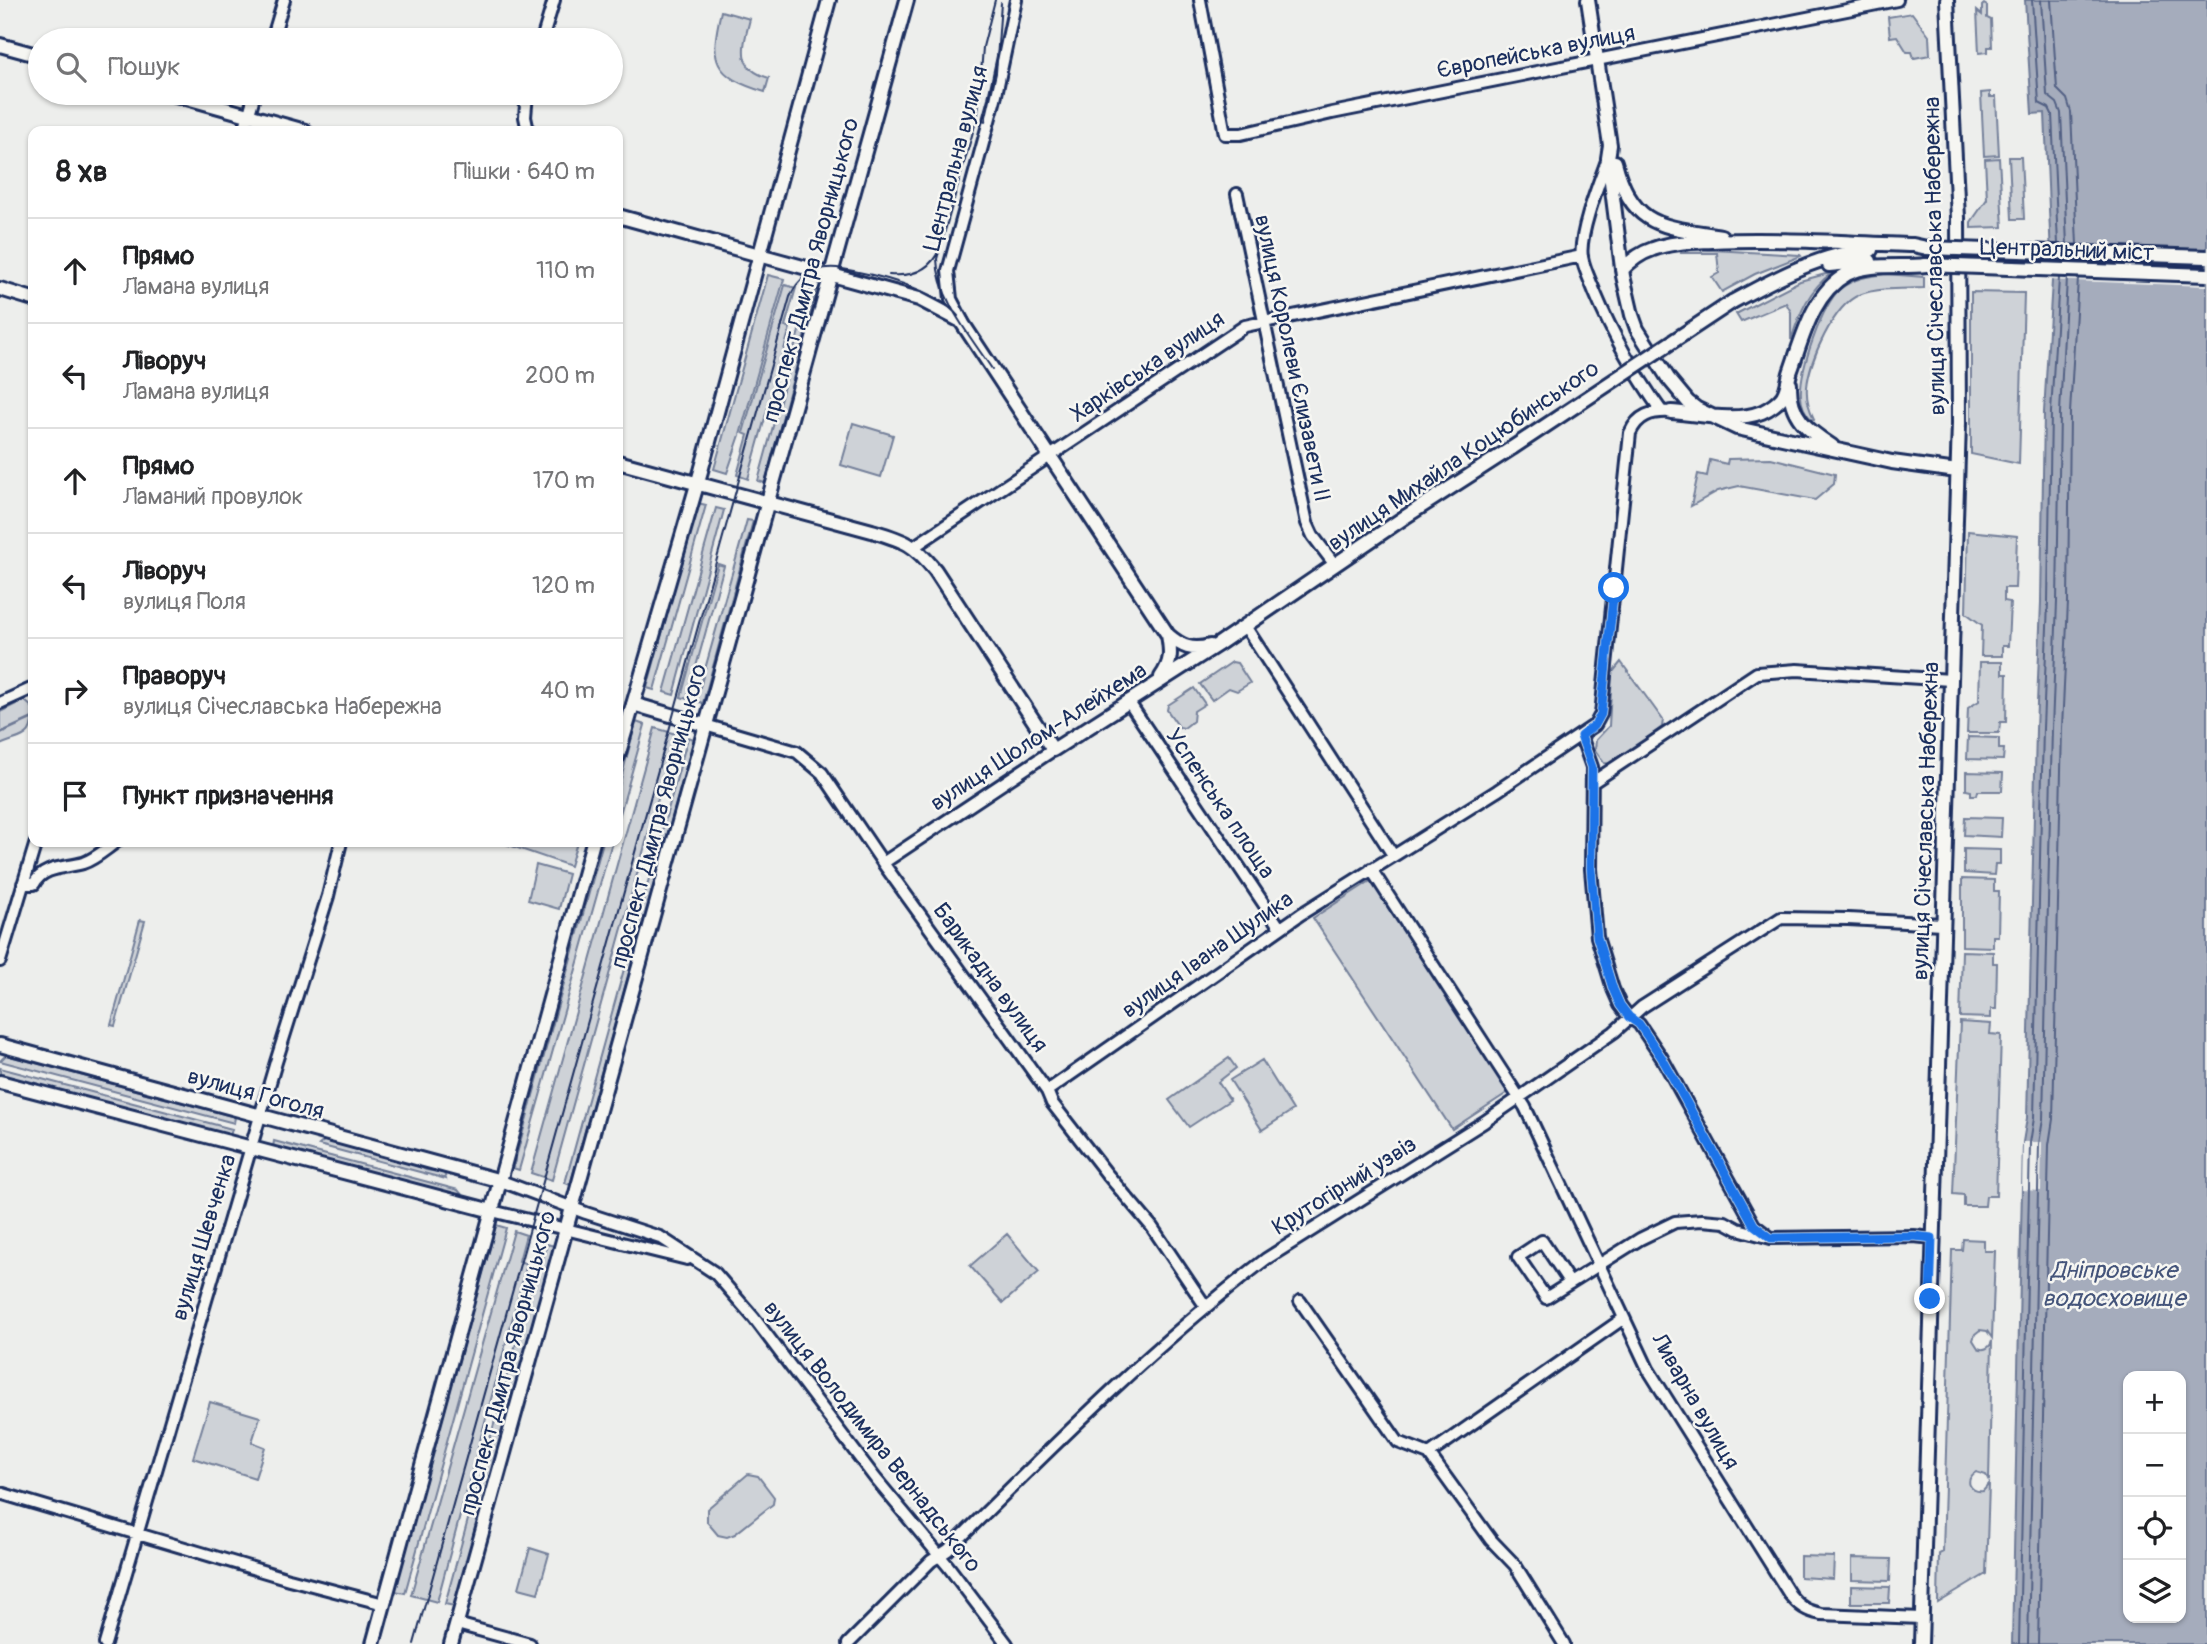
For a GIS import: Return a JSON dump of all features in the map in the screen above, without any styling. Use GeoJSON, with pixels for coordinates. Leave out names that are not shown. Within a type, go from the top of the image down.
{"type":"FeatureCollection","features":[{"type":"Feature","properties":{"kind":"main road"},"geometry":{"type":"LineString","coordinates":[[623,739],[697,484],[829,0]]}},
{"type":"Feature","properties":{"kind":"main road","name":"проспект Дмитра Яворницького"},"geometry":{"type":"LineString","coordinates":[[452,1644],[907,0]]}},
{"type":"Feature","properties":{"kind":"main road"},"geometry":{"type":"LineString","coordinates":[[1588,0],[1622,270],[1632,315],[1637,329],[1678,393],[1697,410],[1737,428],[1892,462],[1957,471]]}},
{"type":"Feature","properties":{"kind":"main road","name":"вулиця Січеславська Набережна"},"geometry":{"type":"LineString","coordinates":[[1921,1644],[1957,471],[1959,233],[1947,0]]}},
{"type":"Feature","properties":{"kind":"main road"},"geometry":{"type":"LineString","coordinates":[[0,45],[28,53]]}},
{"type":"Feature","properties":{"kind":"main road"},"geometry":{"type":"LineString","coordinates":[[212,105],[287,126]]}},
{"type":"Feature","properties":{"kind":"main road"},"geometry":{"type":"LineString","coordinates":[[1609,152],[1625,193],[1632,205],[1644,216],[1673,227],[1744,240]]}},
{"type":"Feature","properties":{"kind":"main road"},"geometry":{"type":"LineString","coordinates":[[623,217],[919,299],[952,314],[965,325],[1168,635],[1186,648],[1197,650],[1217,645]]}},
{"type":"Feature","properties":{"kind":"main road"},"geometry":{"type":"LineString","coordinates":[[1622,270],[1643,253],[1668,245],[1744,240],[1913,245],[1927,248]]}},
{"type":"Feature","properties":{"kind":"main road"},"geometry":{"type":"LineString","coordinates":[[1805,268],[1864,250],[1927,248]]}},
{"type":"Feature","properties":{"kind":"main road","name":"Центральний міст"},"geometry":{"type":"LineString","coordinates":[[1927,248],[2207,257]]}},
{"type":"Feature","properties":{"kind":"main road"},"geometry":{"type":"LineString","coordinates":[[1805,268],[1863,261],[1926,265]]}},
{"type":"Feature","properties":{"kind":"main road"},"geometry":{"type":"LineString","coordinates":[[1666,412],[1736,416],[1761,412],[1784,395],[1812,312],[1824,293],[1835,283],[1858,270],[1926,265]]}},
{"type":"Feature","properties":{"kind":"main road","name":"Центральний міст"},"geometry":{"type":"LineString","coordinates":[[1926,265],[2207,275]]}},
{"type":"Feature","properties":{"kind":"main road","name":"вулиця Михайла Коцюбинського"},"geometry":{"type":"LineString","coordinates":[[1217,645],[1732,302],[1805,268]]}},
{"type":"Feature","properties":{"kind":"main road"},"geometry":{"type":"LineString","coordinates":[[0,289],[28,297]]}},
{"type":"Feature","properties":{"kind":"main road"},"geometry":{"type":"LineString","coordinates":[[1790,372],[1790,399],[1802,425],[1841,451]]}},
{"type":"Feature","properties":{"kind":"main road"},"geometry":{"type":"LineString","coordinates":[[1666,412],[1678,409],[1678,393]]}},
{"type":"Feature","properties":{"kind":"main road"},"geometry":{"type":"LineString","coordinates":[[623,463],[883,534],[915,546],[935,570],[1053,750]]}},
{"type":"Feature","properties":{"kind":"main road"},"geometry":{"type":"LineString","coordinates":[[1155,683],[1169,667],[1171,654],[1168,635]]}},
{"type":"Feature","properties":{"kind":"main road","name":"вулиця Шолом-Алейхема"},"geometry":{"type":"LineString","coordinates":[[1053,750],[1217,645]]}},
{"type":"Feature","properties":{"kind":"main road"},"geometry":{"type":"LineString","coordinates":[[633,704],[705,725]]}},
{"type":"Feature","properties":{"kind":"main road"},"geometry":{"type":"LineString","coordinates":[[373,1644],[592,847]]}},
{"type":"Feature","properties":{"kind":"main road","name":"вулиця Гоголя"},"geometry":{"type":"LineString","coordinates":[[0,1045],[501,1181]]}},
{"type":"Feature","properties":{"kind":"main road"},"geometry":{"type":"LineString","coordinates":[[0,1082],[492,1211]]}},
{"type":"Feature","properties":{"kind":"street"},"geometry":{"type":"LineString","coordinates":[[276,28],[284,0]]}},
{"type":"Feature","properties":{"kind":"street"},"geometry":{"type":"LineString","coordinates":[[546,28],[554,0]]}},
{"type":"Feature","properties":{"kind":"street","name":"Центральна вулиця"},"geometry":{"type":"LineString","coordinates":[[965,325],[951,299],[947,271],[995,99],[1016,0]]}},
{"type":"Feature","properties":{"kind":"street","name":"Європейська вулиця"},"geometry":{"type":"LineString","coordinates":[[1200,0],[1225,134],[1250,132],[1332,113],[1897,0]]}},
{"type":"Feature","properties":{"kind":"street"},"geometry":{"type":"LineString","coordinates":[[245,126],[251,105]]}},
{"type":"Feature","properties":{"kind":"street"},"geometry":{"type":"LineString","coordinates":[[526,105],[527,126]]}},
{"type":"Feature","properties":{"kind":"street"},"geometry":{"type":"LineString","coordinates":[[1609,152],[1593,197],[1582,256],[1592,287],[1618,343],[1666,412],[1640,417],[1630,433],[1601,714],[1595,725],[1581,736],[1589,753],[1593,782],[1591,869],[1597,937],[1620,1005],[1629,1017],[1639,1024],[1662,1058],[1754,1225],[1771,1238]]}},
{"type":"Feature","properties":{"kind":"street","name":"вулиця Королеви Єлизавети ІІ"},"geometry":{"type":"LineString","coordinates":[[1237,194],[1307,523],[1316,541],[1335,565]]}},
{"type":"Feature","properties":{"kind":"street","name":"Харківська вулиця"},"geometry":{"type":"LineString","coordinates":[[915,546],[1245,326],[1582,256]]}},
{"type":"Feature","properties":{"kind":"street"},"geometry":{"type":"LineString","coordinates":[[1245,626],[1393,855]]}},
{"type":"Feature","properties":{"kind":"street"},"geometry":{"type":"LineString","coordinates":[[1593,782],[1757,673],[1797,670],[1951,680]]}},
{"type":"Feature","properties":{"kind":"street"},"geometry":{"type":"LineString","coordinates":[[0,704],[28,690]]}},
{"type":"Feature","properties":{"kind":"street","name":"Успенська площа"},"geometry":{"type":"LineString","coordinates":[[1128,701],[1280,928]]}},
{"type":"Feature","properties":{"kind":"street","name":"Барикадна вулиця"},"geometry":{"type":"LineString","coordinates":[[705,725],[797,752],[822,773],[883,863],[1047,1091],[1052,1103],[1152,1227],[1206,1307]]}},
{"type":"Feature","properties":{"kind":"street","name":"вулиця Івана Шулика"},"geometry":{"type":"LineString","coordinates":[[1047,1091],[1280,928],[1581,736]]}},
{"type":"Feature","properties":{"kind":"street","name":"вулиця Шолом-Алейхема"},"geometry":{"type":"LineString","coordinates":[[883,863],[1053,750]]}},
{"type":"Feature","properties":{"kind":"street"},"geometry":{"type":"LineString","coordinates":[[0,961],[34,847]]}},
{"type":"Feature","properties":{"kind":"street"},"geometry":{"type":"LineString","coordinates":[[23,884],[34,884],[36,879],[56,867],[84,863],[108,847]]}},
{"type":"Feature","properties":{"kind":"street","name":"вулиця Шевченка"},"geometry":{"type":"LineString","coordinates":[[105,1644],[328,896],[340,847]]}},
{"type":"Feature","properties":{"kind":"street"},"geometry":{"type":"LineString","coordinates":[[1371,869],[1519,1097]]}},
{"type":"Feature","properties":{"kind":"street","name":"Крутогірний узвіз"},"geometry":{"type":"LineString","coordinates":[[848,1644],[1142,1362],[1206,1307],[1266,1259],[1484,1122],[1614,1032],[1629,1017],[1781,918],[1942,924]]}},
{"type":"Feature","properties":{"kind":"street","name":"Ливарна вулиця"},"geometry":{"type":"LineString","coordinates":[[1519,1097],[1541,1136],[1648,1369],[1799,1605],[1808,1611],[1821,1614],[1921,1618]]}},
{"type":"Feature","properties":{"kind":"street","name":"вулиця Володимира Вернадського"},"geometry":{"type":"LineString","coordinates":[[501,1181],[660,1237],[715,1273],[754,1318],[875,1478],[1007,1644]]}},
{"type":"Feature","properties":{"kind":"street","name":"вулиця Володимира Вернадського"},"geometry":{"type":"LineString","coordinates":[[492,1211],[698,1261]]}},
{"type":"Feature","properties":{"kind":"street"},"geometry":{"type":"LineString","coordinates":[[1570,1283],[1542,1241],[1518,1257],[1546,1298],[1600,1265],[1640,1239],[1675,1222],[1725,1222],[1738,1229],[1771,1238],[1932,1238]]}},
{"type":"Feature","properties":{"kind":"street"},"geometry":{"type":"LineString","coordinates":[[1300,1301],[1398,1443],[1429,1454],[1491,1540],[1515,1565],[1564,1644]]}},
{"type":"Feature","properties":{"kind":"street"},"geometry":{"type":"LineString","coordinates":[[1429,1454],[1625,1318]]}},
{"type":"Feature","properties":{"kind":"street"},"geometry":{"type":"LineString","coordinates":[[0,1493],[384,1605]]}},
{"type":"Feature","properties":{"kind":"street"},"geometry":{"type":"LineString","coordinates":[[457,1624],[530,1644]]}},
{"type":"Feature","properties":{"kind":"shaded area"},"geometry":{"type":"Polygon","coordinates":[[[1984,4],[1987,6],[1987,18],[1991,20],[1992,47],[1988,47],[1988,52],[1979,53],[1977,11],[1982,15],[1984,4]]]}},
{"type":"Feature","properties":{"kind":"shaded area"},"geometry":{"type":"Polygon","coordinates":[[[721,11],[750,19],[744,55],[751,68],[769,78],[765,92],[734,80],[719,65],[716,43],[721,11]]]}},
{"type":"Feature","properties":{"kind":"shaded area"},"geometry":{"type":"Polygon","coordinates":[[[1912,13],[1929,36],[1930,55],[1914,58],[1897,36],[1890,37],[1888,17],[1912,13]]]}},
{"type":"Feature","properties":{"kind":"shaded area"},"geometry":{"type":"Polygon","coordinates":[[[1990,92],[1990,97],[1996,97],[1999,155],[1984,156],[1981,93],[1990,92]]]}},
{"type":"Feature","properties":{"kind":"shaded area"},"geometry":{"type":"Polygon","coordinates":[[[2009,157],[2021,157],[2024,219],[2012,219],[2009,157]]]}},
{"type":"Feature","properties":{"kind":"shaded area"},"geometry":{"type":"Polygon","coordinates":[[[1999,158],[2003,227],[1971,228],[1971,222],[1987,199],[1985,159],[1999,158]]]}},
{"type":"Feature","properties":{"kind":"shaded area"},"geometry":{"type":"Polygon","coordinates":[[[1695,249],[1801,256],[1755,274],[1722,292],[1712,277],[1719,273],[1717,253],[1680,253],[1695,249]]]}},
{"type":"Feature","properties":{"kind":"shaded area"},"geometry":{"type":"Polygon","coordinates":[[[1833,272],[1806,302],[1791,340],[1791,312],[1786,303],[1741,322],[1736,314],[1800,281],[1833,272]]]}},
{"type":"Feature","properties":{"kind":"shaded area"},"geometry":{"type":"Polygon","coordinates":[[[1886,274],[1924,277],[1924,288],[1866,292],[1841,310],[1824,335],[1812,363],[1807,395],[1814,419],[1812,420],[1803,406],[1801,385],[1808,355],[1826,309],[1845,285],[1862,278],[1886,274]]]}},
{"type":"Feature","properties":{"kind":"shaded area"},"geometry":{"type":"Polygon","coordinates":[[[768,275],[784,279],[727,473],[714,469],[768,275]]]}},
{"type":"Feature","properties":{"kind":"shaded area"},"geometry":{"type":"Polygon","coordinates":[[[785,285],[796,288],[785,326],[790,328],[748,479],[737,475],[748,435],[743,433],[785,285]]]}},
{"type":"Feature","properties":{"kind":"shaded area"},"geometry":{"type":"Polygon","coordinates":[[[811,287],[817,289],[765,483],[758,481],[811,287]]]}},
{"type":"Feature","properties":{"kind":"shaded area"},"geometry":{"type":"Polygon","coordinates":[[[1971,292],[2024,293],[2019,464],[1971,454],[1971,292]]]}},
{"type":"Feature","properties":{"kind":"shaded area"},"geometry":{"type":"Polygon","coordinates":[[[853,423],[893,435],[881,477],[841,465],[853,423]]]}},
{"type":"Feature","properties":{"kind":"shaded area"},"geometry":{"type":"Polygon","coordinates":[[[1771,458],[1835,474],[1834,484],[1815,500],[1739,486],[1718,491],[1691,506],[1698,474],[1707,476],[1710,460],[1727,464],[1728,459],[1771,458]]]}},
{"type":"Feature","properties":{"kind":"shaded area"},"geometry":{"type":"Polygon","coordinates":[[[698,503],[706,505],[654,690],[647,688],[698,503]]]}},
{"type":"Feature","properties":{"kind":"shaded area"},"geometry":{"type":"Polygon","coordinates":[[[716,508],[724,510],[674,695],[664,692],[716,508]]]}},
{"type":"Feature","properties":{"kind":"shaded area"},"geometry":{"type":"Polygon","coordinates":[[[747,520],[753,521],[703,703],[696,701],[747,520]]]}},
{"type":"Feature","properties":{"kind":"shaded area"},"geometry":{"type":"Polygon","coordinates":[[[1968,531],[2017,536],[2015,588],[2004,588],[2004,601],[2010,602],[2008,646],[2002,646],[2002,656],[1981,656],[1982,625],[1966,613],[1968,531]]]}},
{"type":"Feature","properties":{"kind":"shaded area"},"geometry":{"type":"Polygon","coordinates":[[[718,564],[724,566],[687,699],[681,697],[718,564]]]}},
{"type":"Feature","properties":{"kind":"shaded area"},"geometry":{"type":"Polygon","coordinates":[[[1232,662],[1237,663],[1250,683],[1237,691],[1229,688],[1212,700],[1200,684],[1232,662]]]}},
{"type":"Feature","properties":{"kind":"shaded area"},"geometry":{"type":"Polygon","coordinates":[[[1621,662],[1663,720],[1662,727],[1612,764],[1604,763],[1595,750],[1596,740],[1609,726],[1612,673],[1621,662]]]}},
{"type":"Feature","properties":{"kind":"shaded area"},"geometry":{"type":"Polygon","coordinates":[[[1980,662],[2002,662],[2002,674],[2007,674],[2006,722],[2000,722],[1999,733],[1967,733],[1968,708],[1979,701],[1980,662]]]}},
{"type":"Feature","properties":{"kind":"shaded area"},"geometry":{"type":"Polygon","coordinates":[[[1194,688],[1205,704],[1194,711],[1193,721],[1184,728],[1179,727],[1167,710],[1168,705],[1194,688]]]}},
{"type":"Feature","properties":{"kind":"shaded area"},"geometry":{"type":"Polygon","coordinates":[[[24,700],[28,704],[26,734],[0,745],[0,712],[24,700]]]}},
{"type":"Feature","properties":{"kind":"shaded area"},"geometry":{"type":"Polygon","coordinates":[[[636,722],[645,725],[623,803],[623,771],[636,722]]]}},
{"type":"Feature","properties":{"kind":"shaded area"},"geometry":{"type":"Polygon","coordinates":[[[655,728],[676,734],[552,1180],[531,1173],[655,728]]]}},
{"type":"Feature","properties":{"kind":"shaded area"},"geometry":{"type":"Polygon","coordinates":[[[688,737],[694,739],[570,1185],[565,1183],[688,737]]]}},
{"type":"Feature","properties":{"kind":"shaded area"},"geometry":{"type":"Polygon","coordinates":[[[1968,737],[1999,738],[1999,749],[2004,749],[2003,760],[1967,759],[1968,737]]]}},
{"type":"Feature","properties":{"kind":"shaded area"},"geometry":{"type":"Polygon","coordinates":[[[1966,772],[2003,773],[2002,791],[1978,791],[1977,795],[1971,795],[1971,791],[1966,790],[1966,772]]]}},
{"type":"Feature","properties":{"kind":"shaded area"},"geometry":{"type":"Polygon","coordinates":[[[1965,817],[2002,818],[2001,837],[1964,835],[1965,817]]]}},
{"type":"Feature","properties":{"kind":"shaded area"},"geometry":{"type":"Polygon","coordinates":[[[515,847],[576,847],[570,866],[515,847]]]}},
{"type":"Feature","properties":{"kind":"shaded area"},"geometry":{"type":"Polygon","coordinates":[[[602,847],[611,847],[519,1170],[513,1168],[602,847]]]}},
{"type":"Feature","properties":{"kind":"shaded area"},"geometry":{"type":"Polygon","coordinates":[[[1964,849],[2000,850],[2000,864],[1995,864],[1994,875],[1964,873],[1964,849]]]}},
{"type":"Feature","properties":{"kind":"shaded area"},"geometry":{"type":"Polygon","coordinates":[[[536,865],[568,874],[559,909],[528,900],[536,865]]]}},
{"type":"Feature","properties":{"kind":"shaded area"},"geometry":{"type":"Polygon","coordinates":[[[1962,879],[1994,880],[1994,891],[1999,891],[1998,936],[1993,936],[1993,947],[1962,946],[1962,879]]]}},
{"type":"Feature","properties":{"kind":"shaded area"},"geometry":{"type":"Polygon","coordinates":[[[1372,880],[1510,1091],[1452,1129],[1313,918],[1372,880]]]}},
{"type":"Feature","properties":{"kind":"shaded area"},"geometry":{"type":"Polygon","coordinates":[[[140,920],[145,921],[115,1026],[111,1025],[140,920]]]}},
{"type":"Feature","properties":{"kind":"shaded area"},"geometry":{"type":"Polygon","coordinates":[[[1962,951],[1993,952],[1993,963],[1997,963],[1996,1009],[1991,1009],[1991,1018],[1960,1017],[1962,951]]]}},
{"type":"Feature","properties":{"kind":"shaded area"},"geometry":{"type":"Polygon","coordinates":[[[1960,1022],[1991,1024],[1990,1034],[2001,1035],[1996,1196],[1986,1196],[1985,1206],[1964,1206],[1964,1195],[1953,1194],[1960,1022]]]}},
{"type":"Feature","properties":{"kind":"shaded area"},"geometry":{"type":"Polygon","coordinates":[[[6,1055],[235,1117],[234,1123],[0,1061],[6,1055]]]}},
{"type":"Feature","properties":{"kind":"shaded area"},"geometry":{"type":"Polygon","coordinates":[[[1229,1058],[1236,1068],[1218,1082],[1230,1100],[1189,1127],[1169,1100],[1229,1058]]]}},
{"type":"Feature","properties":{"kind":"shaded area"},"geometry":{"type":"Polygon","coordinates":[[[1262,1060],[1293,1110],[1262,1130],[1230,1080],[1262,1060]]]}},
{"type":"Feature","properties":{"kind":"shaded area"},"geometry":{"type":"Polygon","coordinates":[[[0,1068],[232,1129],[230,1136],[0,1075],[0,1068]]]}},
{"type":"Feature","properties":{"kind":"shaded area"},"geometry":{"type":"Polygon","coordinates":[[[325,1140],[444,1173],[446,1179],[319,1145],[325,1140]]]}},
{"type":"Feature","properties":{"kind":"shaded area"},"geometry":{"type":"Polygon","coordinates":[[[274,1141],[458,1190],[463,1196],[273,1147],[274,1141]]]}},
{"type":"Feature","properties":{"kind":"shaded area"},"geometry":{"type":"Polygon","coordinates":[[[496,1225],[506,1228],[405,1593],[395,1591],[496,1225]]]}},
{"type":"Feature","properties":{"kind":"shaded area"},"geometry":{"type":"Polygon","coordinates":[[[514,1231],[526,1235],[519,1261],[527,1264],[437,1602],[411,1595],[514,1231]]]}},
{"type":"Feature","properties":{"kind":"shaded area"},"geometry":{"type":"Polygon","coordinates":[[[1007,1234],[1039,1272],[1003,1303],[970,1266],[1007,1234]]]}},
{"type":"Feature","properties":{"kind":"shaded area"},"geometry":{"type":"Polygon","coordinates":[[[1963,1239],[1984,1240],[1984,1251],[1995,1251],[1992,1338],[1987,1331],[1980,1330],[1973,1340],[1978,1348],[1982,1349],[1988,1347],[1992,1341],[1989,1481],[1986,1475],[1976,1472],[1969,1482],[1971,1488],[1978,1491],[1983,1491],[1989,1484],[1986,1574],[1938,1603],[1939,1554],[1943,1552],[1952,1250],[1962,1250],[1963,1239]]]}},
{"type":"Feature","properties":{"kind":"shaded area"},"geometry":{"type":"Polygon","coordinates":[[[547,1244],[554,1246],[454,1606],[445,1604],[536,1270],[540,1270],[547,1244]]]}},
{"type":"Feature","properties":{"kind":"shaded area"},"geometry":{"type":"Polygon","coordinates":[[[210,1402],[260,1417],[252,1442],[265,1447],[255,1478],[193,1458],[210,1402]]]}},
{"type":"Feature","properties":{"kind":"shaded area"},"geometry":{"type":"Polygon","coordinates":[[[748,1474],[758,1476],[774,1497],[773,1504],[735,1534],[727,1537],[718,1535],[707,1522],[707,1509],[748,1474]]]}},
{"type":"Feature","properties":{"kind":"shaded area"},"geometry":{"type":"Polygon","coordinates":[[[530,1548],[549,1554],[538,1593],[519,1588],[530,1548]]]}},
{"type":"Feature","properties":{"kind":"shaded area"},"geometry":{"type":"Polygon","coordinates":[[[1800,1556],[1834,1557],[1833,1579],[1800,1577],[1800,1556]]]}},
{"type":"Feature","properties":{"kind":"shaded area"},"geometry":{"type":"Polygon","coordinates":[[[1852,1558],[1891,1559],[1890,1581],[1852,1580],[1852,1558]]]}},
{"type":"Feature","properties":{"kind":"shaded area"},"geometry":{"type":"Polygon","coordinates":[[[1851,1586],[1890,1587],[1889,1603],[1851,1603],[1851,1586]]]}},
{"type":"Feature","properties":{"kind":"water","name":"Дніпровське водосховище"},"geometry":{"type":"Polygon","coordinates":[[[2025,0],[2207,0],[2207,1644],[2012,1644],[2044,412],[2052,281],[2045,113],[2032,114],[2025,0]]]}},
{"type":"Feature","properties":{"kind":"pier"},"geometry":{"type":"Polygon","coordinates":[[[2047,244],[2207,249],[2207,286],[2048,280],[2047,244]]]}},
{"type":"Feature","properties":{"kind":"pier"},"geometry":{"type":"Polygon","coordinates":[[[2023,1142],[2042,1142],[2041,1191],[2022,1190],[2023,1142]]]}},
{"type":"Feature","properties":{"kind":"waterway"},"geometry":{"type":"LineString","coordinates":[[0,733],[28,720]]}},
{"type":"Feature","properties":{"kind":"tram line"},"geometry":{"type":"LineString","coordinates":[[992,369],[949,303],[943,289],[937,259],[978,114],[983,47],[995,0]]}},
{"type":"Feature","properties":{"kind":"tram line"},"geometry":{"type":"LineString","coordinates":[[985,121],[996,73],[1001,3]]}},
{"type":"Feature","properties":{"kind":"tram line"},"geometry":{"type":"LineString","coordinates":[[889,275],[905,275],[926,267],[940,248]]}},
{"type":"Feature","properties":{"kind":"tram line"},"geometry":{"type":"LineString","coordinates":[[414,1644],[790,297],[798,283],[809,274],[822,269],[837,268],[885,278],[919,290],[948,306],[958,316]]}},
{"type":"Feature","properties":{"kind":"route"},"geometry":{"type":"LineString","coordinates":[[1614,588],[1601,714],[1595,725],[1581,736],[1592,767],[1591,869],[1594,917],[1602,958],[1620,1005],[1629,1017],[1639,1024],[1662,1058],[1754,1225],[1771,1238],[1932,1238],[1930,1299]]}}]}
